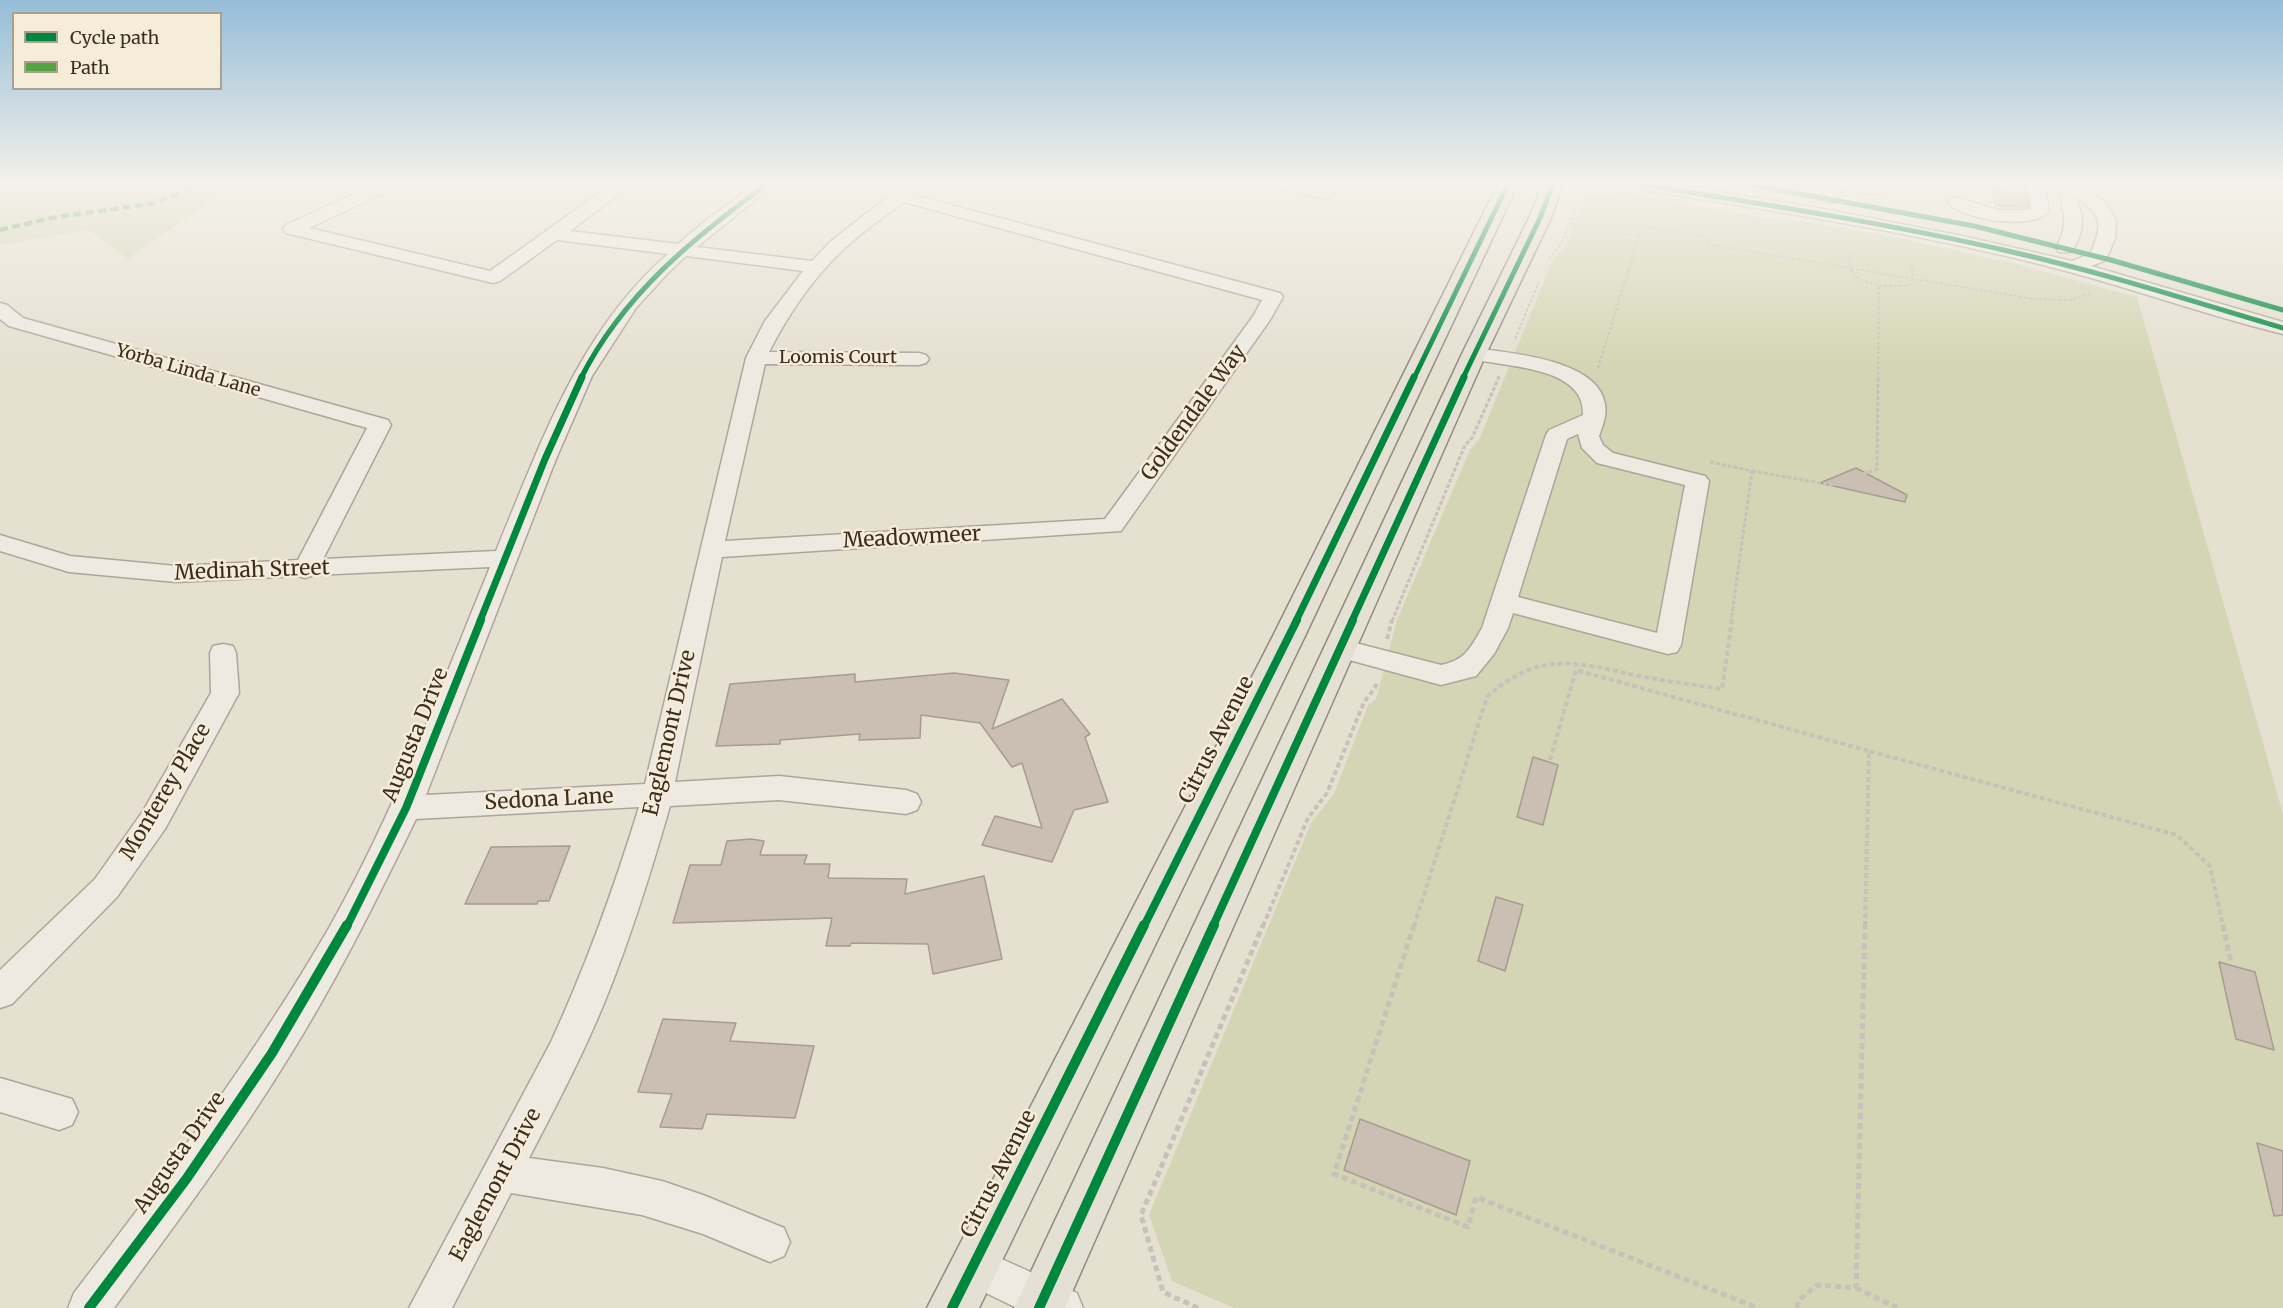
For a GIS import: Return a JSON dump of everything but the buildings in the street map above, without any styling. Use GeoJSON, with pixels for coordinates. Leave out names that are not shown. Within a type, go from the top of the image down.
{"type":"FeatureCollection","features":[{"type":"Feature","properties":{"kind":"main road","name":"Citrus Avenue"},"geometry":{"type":"LineString","coordinates":[[962,1287],[1382,448],[1479,245]]}},
{"type":"Feature","properties":{"kind":"main road"},"geometry":{"type":"LineString","coordinates":[[1048,1305],[1340,648],[1490,356],[1530,245]]}},
{"type":"Feature","properties":{"kind":"street"},"geometry":{"type":"LineString","coordinates":[[359,245],[493,277],[538,245]]}},
{"type":"Feature","properties":{"kind":"street"},"geometry":{"type":"LineString","coordinates":[[641,245],[816,267]]}},
{"type":"Feature","properties":{"kind":"street","name":"Augusta Drive"},"geometry":{"type":"LineString","coordinates":[[89,1308],[187,1178],[272,1053],[341,937],[406,808],[545,459],[582,376],[629,304],[687,245]]}},
{"type":"Feature","properties":{"kind":"street","name":"Eaglemont Drive"},"geometry":{"type":"LineString","coordinates":[[430,1308],[536,1110],[588,1000],[629,892],[658,793],[756,358],[776,321],[816,267],[837,245]]}},
{"type":"Feature","properties":{"kind":"street","name":"Goldendale Way"},"geometry":{"type":"LineString","coordinates":[[1096,245],[1273,297],[1263,316],[1112,526]]}},
{"type":"Feature","properties":{"kind":"street"},"geometry":{"type":"LineString","coordinates":[[1975,245],[2073,267],[2283,328]]}},
{"type":"Feature","properties":{"kind":"street"},"geometry":{"type":"LineString","coordinates":[[2053,245],[2283,310]]}},
{"type":"Feature","properties":{"kind":"street"},"geometry":{"type":"LineString","coordinates":[[2066,245],[2065,248],[2073,267]]}},
{"type":"Feature","properties":{"kind":"street"},"geometry":{"type":"LineString","coordinates":[[2073,267],[2098,257],[2104,245]]}},
{"type":"Feature","properties":{"kind":"street","name":"Yorba Linda Lane"},"geometry":{"type":"LineString","coordinates":[[0,309],[15,322],[380,425],[305,570]]}},
{"type":"Feature","properties":{"kind":"street"},"geometry":{"type":"LineString","coordinates":[[1490,356],[1560,371],[1578,379],[1590,392],[1595,404],[1594,418],[1588,436],[1593,448],[1605,458],[1697,481],[1668,645],[1504,602]]}},
{"type":"Feature","properties":{"kind":"street","name":"Loomis Court"},"geometry":{"type":"LineString","coordinates":[[756,358],[919,359]]}},
{"type":"Feature","properties":{"kind":"street"},"geometry":{"type":"LineString","coordinates":[[1340,648],[1441,675],[1466,669],[1481,654],[1495,628],[1557,435],[1573,430],[1594,418]]}},
{"type":"Feature","properties":{"kind":"street","name":"Meadowmeer"},"geometry":{"type":"LineString","coordinates":[[711,550],[1112,526]]}},
{"type":"Feature","properties":{"kind":"street","name":"Medinah Street"},"geometry":{"type":"LineString","coordinates":[[5,550],[69,564],[121,571],[176,574],[305,570],[507,558]]}},
{"type":"Feature","properties":{"kind":"street","name":"Monterey Place"},"geometry":{"type":"LineString","coordinates":[[0,993],[106,888],[154,820],[225,693],[223,653]]}},
{"type":"Feature","properties":{"kind":"street","name":"Sedona Lane"},"geometry":{"type":"LineString","coordinates":[[406,808],[778,788],[844,793],[906,802]]}},
{"type":"Feature","properties":{"kind":"street"},"geometry":{"type":"LineString","coordinates":[[0,1095],[59,1112]]}},
{"type":"Feature","properties":{"kind":"street"},"geometry":{"type":"LineString","coordinates":[[502,1173],[609,1188],[662,1201],[718,1220],[770,1242]]}},
{"type":"Feature","properties":{"kind":"street"},"geometry":{"type":"LineString","coordinates":[[962,1287],[1048,1305]]}},
{"type":"Feature","properties":{"kind":"path"},"geometry":{"type":"LineString","coordinates":[[1545,269],[1560,245]]}},
{"type":"Feature","properties":{"kind":"path"},"geometry":{"type":"LineString","coordinates":[[1713,245],[2055,301],[2080,299],[2096,289]]}},
{"type":"Feature","properties":{"kind":"path"},"geometry":{"type":"LineString","coordinates":[[1850,254],[1850,272],[1859,279],[1879,286],[1908,286],[1913,279],[1912,265]]}},
{"type":"Feature","properties":{"kind":"path"},"geometry":{"type":"LineString","coordinates":[[1198,1308],[1163,1292],[1141,1215],[1308,818],[1327,793],[1364,702],[1375,688],[1396,609],[1465,445],[1472,438],[1490,356],[1540,279]]}},
{"type":"Feature","properties":{"kind":"path"},"geometry":{"type":"LineString","coordinates":[[1752,471],[1778,474],[1832,486],[1877,469],[1879,286]]}},
{"type":"Feature","properties":{"kind":"path"},"geometry":{"type":"LineString","coordinates":[[1568,662],[1576,670],[2177,835],[2210,866],[2231,963]]}},
{"type":"Feature","properties":{"kind":"path"},"geometry":{"type":"LineString","coordinates":[[1550,760],[1576,670]]}},
{"type":"Feature","properties":{"kind":"path"},"geometry":{"type":"LineString","coordinates":[[1856,1288],[1869,751]]}},
{"type":"Feature","properties":{"kind":"path"},"geometry":{"type":"LineString","coordinates":[[1364,1077],[1334,1174],[1468,1227],[1476,1197],[1758,1308]]}},
{"type":"Feature","properties":{"kind":"path"},"geometry":{"type":"LineString","coordinates":[[1797,1308],[1798,1301],[1817,1285],[1856,1288],[1899,1308]]}},
{"type":"Feature","properties":{"kind":"green space"},"geometry":{"type":"Polygon","coordinates":[[[109,245],[148,245],[128,259],[109,245]]]}},
{"type":"Feature","properties":{"kind":"green space"},"geometry":{"type":"Polygon","coordinates":[[[1565,245],[1932,245],[2016,264],[2137,297],[2283,814],[2283,1308],[1234,1308],[1172,1281],[1149,1215],[1311,823],[1334,794],[1368,705],[1376,699],[1397,620],[1470,450],[1480,438],[1552,261],[1565,245]]]}},
{"type":"Feature","properties":{"kind":"cycle path"},"geometry":{"type":"LineString","coordinates":[[89,1308],[187,1178],[272,1053],[341,937],[406,808],[545,459],[582,376],[629,304],[660,270],[688,245]]}},
{"type":"Feature","properties":{"kind":"cycle path"},"geometry":{"type":"LineString","coordinates":[[952,1308],[1288,638],[1478,245]]}},
{"type":"Feature","properties":{"kind":"cycle path"},"geometry":{"type":"LineString","coordinates":[[1039,1308],[1474,354],[1527,245]]}},
{"type":"Feature","properties":{"kind":"cycle path"},"geometry":{"type":"LineString","coordinates":[[1981,245],[2112,277],[2283,328]]}},
{"type":"Feature","properties":{"kind":"cycle path"},"geometry":{"type":"LineString","coordinates":[[2053,245],[2283,310]]}}]}
